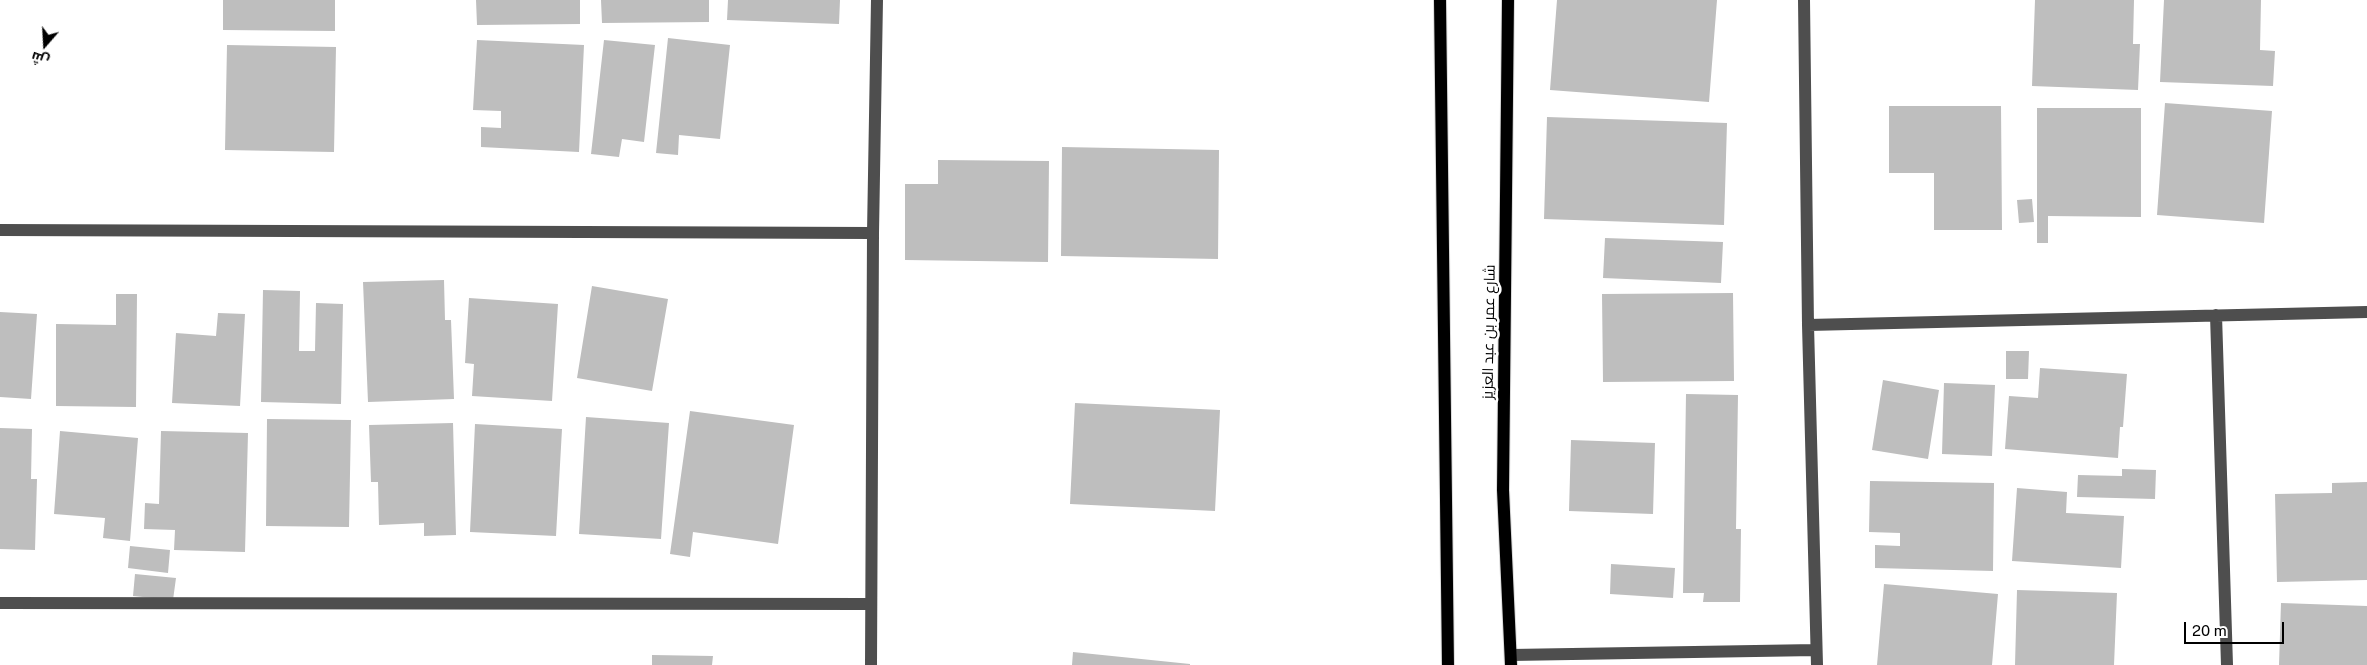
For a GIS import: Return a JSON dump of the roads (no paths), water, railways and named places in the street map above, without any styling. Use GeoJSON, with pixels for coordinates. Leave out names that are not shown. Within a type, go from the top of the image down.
{"type":"FeatureCollection","features":[{"type":"Feature","properties":{"kind":"main road"},"geometry":{"type":"LineString","coordinates":[[1440,0],[1448,665]]}},
{"type":"Feature","properties":{"kind":"main road","name":"شارع عمر بن عبد العزيز"},"geometry":{"type":"LineString","coordinates":[[1508,0],[1503,490],[1511,660]]}},
{"type":"Feature","properties":{"kind":"street"},"geometry":{"type":"LineString","coordinates":[[871,665],[873,233],[877,0]]}},
{"type":"Feature","properties":{"kind":"street"},"geometry":{"type":"LineString","coordinates":[[1804,0],[1808,325],[1817,665]]}},
{"type":"Feature","properties":{"kind":"street"},"geometry":{"type":"LineString","coordinates":[[0,230],[873,233]]}},
{"type":"Feature","properties":{"kind":"street"},"geometry":{"type":"LineString","coordinates":[[1808,325],[2367,312]]}},
{"type":"Feature","properties":{"kind":"street"},"geometry":{"type":"LineString","coordinates":[[2216,315],[2227,665]]}},
{"type":"Feature","properties":{"kind":"street"},"geometry":{"type":"LineString","coordinates":[[0,603],[872,604]]}},
{"type":"Feature","properties":{"kind":"street"},"geometry":{"type":"LineString","coordinates":[[1511,660],[1816,650]]}}]}
